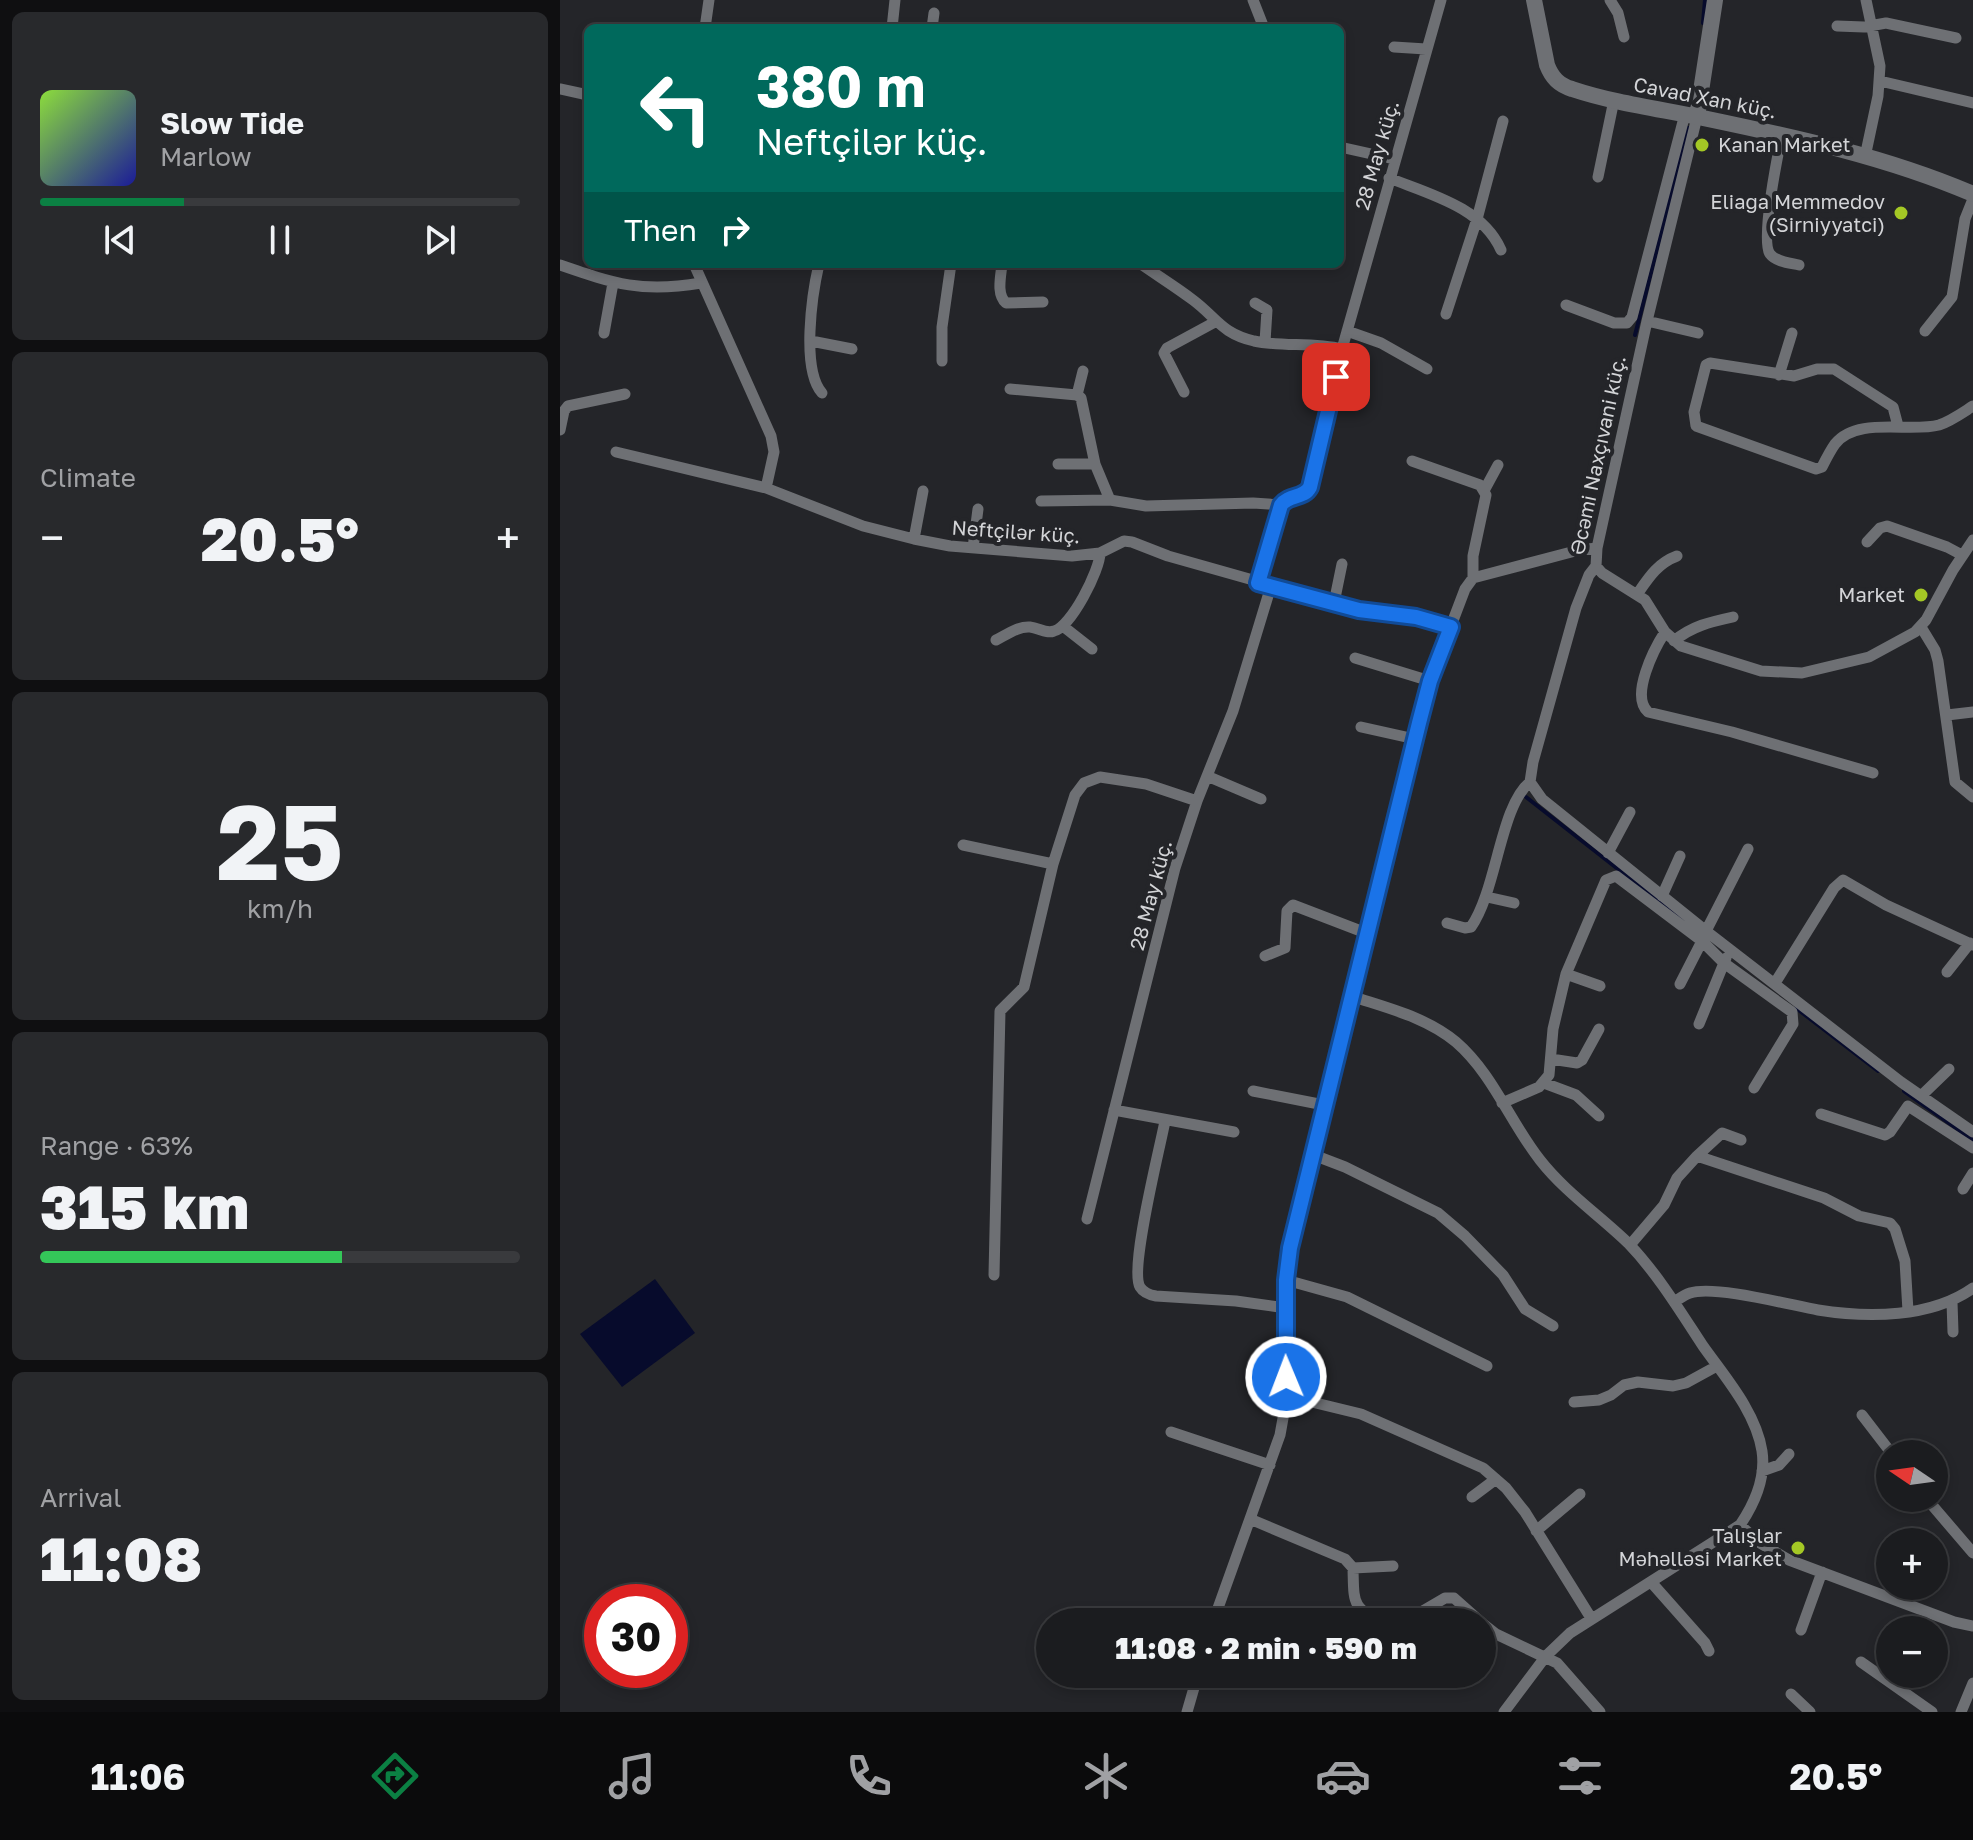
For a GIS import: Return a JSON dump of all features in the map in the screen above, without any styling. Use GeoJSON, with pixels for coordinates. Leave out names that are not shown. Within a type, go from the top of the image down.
{"type":"FeatureCollection","features":[{"type":"Feature","properties":{"kind":"street"},"geometry":{"type":"LineString","coordinates":[[706,24],[709,0]]}},
{"type":"Feature","properties":{"kind":"street"},"geometry":{"type":"LineString","coordinates":[[892,24],[895,0]]}},
{"type":"Feature","properties":{"kind":"street"},"geometry":{"type":"LineString","coordinates":[[1253,0],[1262,24]]}},
{"type":"Feature","properties":{"kind":"street","name":"28 May küç."},"geometry":{"type":"LineString","coordinates":[[1281,505],[1288,498],[1304,494],[1310,487],[1342,349],[1441,0]]}},
{"type":"Feature","properties":{"kind":"street","name":"Cavad Xan küç."},"geometry":{"type":"LineString","coordinates":[[1534,0],[1547,65],[1555,80],[1573,89],[1782,134],[1865,157],[1973,196]]}},
{"type":"Feature","properties":{"kind":"street"},"geometry":{"type":"LineString","coordinates":[[1610,0],[1618,13],[1624,37]]}},
{"type":"Feature","properties":{"kind":"street","name":"Əcəmi Naxçıvani küç."},"geometry":{"type":"LineString","coordinates":[[1447,923],[1471,927],[1487,897],[1517,798],[1530,782],[1576,608],[1589,575],[1596,566],[1597,548],[1715,0]]}},
{"type":"Feature","properties":{"kind":"street"},"geometry":{"type":"LineString","coordinates":[[1865,157],[1880,81],[1879,54],[1866,0]]}},
{"type":"Feature","properties":{"kind":"street"},"geometry":{"type":"LineString","coordinates":[[933,24],[934,13]]}},
{"type":"Feature","properties":{"kind":"street"},"geometry":{"type":"LineString","coordinates":[[1837,26],[1895,24],[1956,38]]}},
{"type":"Feature","properties":{"kind":"street"},"geometry":{"type":"LineString","coordinates":[[1394,47],[1426,49]]}},
{"type":"Feature","properties":{"kind":"street"},"geometry":{"type":"LineString","coordinates":[[1880,81],[1973,103]]}},
{"type":"Feature","properties":{"kind":"street"},"geometry":{"type":"LineString","coordinates":[[560,89],[584,94]]}},
{"type":"Feature","properties":{"kind":"street"},"geometry":{"type":"LineString","coordinates":[[1598,177],[1614,100]]}},
{"type":"Feature","properties":{"kind":"street"},"geometry":{"type":"LineString","coordinates":[[1566,305],[1614,323],[1627,323],[1632,317],[1691,116]]}},
{"type":"Feature","properties":{"kind":"street"},"geometry":{"type":"LineString","coordinates":[[1446,314],[1477,219],[1503,121]]}},
{"type":"Feature","properties":{"kind":"street"},"geometry":{"type":"LineString","coordinates":[[1782,134],[1767,245],[1770,254],[1778,260],[1799,265]]}},
{"type":"Feature","properties":{"kind":"street"},"geometry":{"type":"LineString","coordinates":[[1344,148],[1394,159]]}},
{"type":"Feature","properties":{"kind":"street"},"geometry":{"type":"LineString","coordinates":[[1389,178],[1451,202],[1477,219],[1495,238],[1501,250]]}},
{"type":"Feature","properties":{"kind":"street"},"geometry":{"type":"LineString","coordinates":[[1925,331],[1952,297],[1965,219],[1973,196]]}},
{"type":"Feature","properties":{"kind":"street"},"geometry":{"type":"LineString","coordinates":[[560,265],[613,283],[662,288],[701,283]]}},
{"type":"Feature","properties":{"kind":"street"},"geometry":{"type":"LineString","coordinates":[[695,268],[771,436],[774,452],[766,488]]}},
{"type":"Feature","properties":{"kind":"street"},"geometry":{"type":"LineString","coordinates":[[818,268],[813,289],[811,341],[814,381],[822,393]]}},
{"type":"Feature","properties":{"kind":"street"},"geometry":{"type":"LineString","coordinates":[[942,361],[942,327],[950,268]]}},
{"type":"Feature","properties":{"kind":"street"},"geometry":{"type":"LineString","coordinates":[[1002,268],[1002,300],[1006,303],[1043,302]]}},
{"type":"Feature","properties":{"kind":"street"},"geometry":{"type":"LineString","coordinates":[[1147,268],[1195,301],[1215,322],[1236,335],[1265,342],[1342,349]]}},
{"type":"Feature","properties":{"kind":"street"},"geometry":{"type":"LineString","coordinates":[[604,333],[613,283]]}},
{"type":"Feature","properties":{"kind":"street"},"geometry":{"type":"LineString","coordinates":[[1255,303],[1267,310],[1265,342]]}},
{"type":"Feature","properties":{"kind":"street"},"geometry":{"type":"LineString","coordinates":[[1647,321],[1698,333]]}},
{"type":"Feature","properties":{"kind":"street"},"geometry":{"type":"LineString","coordinates":[[1184,392],[1164,353],[1167,348],[1215,322]]}},
{"type":"Feature","properties":{"kind":"street"},"geometry":{"type":"LineString","coordinates":[[1347,331],[1381,343],[1427,369]]}},
{"type":"Feature","properties":{"kind":"street"},"geometry":{"type":"LineString","coordinates":[[1779,375],[1792,333]]}},
{"type":"Feature","properties":{"kind":"street"},"geometry":{"type":"LineString","coordinates":[[811,341],[852,349]]}},
{"type":"Feature","properties":{"kind":"street"},"geometry":{"type":"LineString","coordinates":[[1898,426],[1893,407],[1834,369],[1817,369],[1803,375],[1779,375],[1710,363],[1706,365],[1694,421],[1696,426],[1816,469],[1822,467],[1844,435],[1876,427],[1898,426],[1940,424],[1973,406]]}},
{"type":"Feature","properties":{"kind":"street"},"geometry":{"type":"LineString","coordinates":[[1077,395],[1083,371]]}},
{"type":"Feature","properties":{"kind":"street"},"geometry":{"type":"LineString","coordinates":[[1010,389],[1077,395],[1081,398],[1095,464],[1110,500]]}},
{"type":"Feature","properties":{"kind":"street"},"geometry":{"type":"LineString","coordinates":[[560,430],[568,406],[625,394]]}},
{"type":"Feature","properties":{"kind":"street","name":"Neftçilər küç."},"geometry":{"type":"LineString","coordinates":[[616,452],[766,488],[863,526],[914,539],[973,548],[1072,556],[1100,553],[1124,541],[1132,542],[1258,583],[1376,614],[1431,620],[1451,627]]}},
{"type":"Feature","properties":{"kind":"street"},"geometry":{"type":"LineString","coordinates":[[1412,461],[1485,489]]}},
{"type":"Feature","properties":{"kind":"street"},"geometry":{"type":"LineString","coordinates":[[1058,464],[1095,464]]}},
{"type":"Feature","properties":{"kind":"street"},"geometry":{"type":"LineString","coordinates":[[1218,1608],[1280,1435],[1287,1396],[1286,1280],[1311,1154],[1430,681],[1465,589],[1473,578],[1473,556],[1485,489],[1498,465]]}},
{"type":"Feature","properties":{"kind":"street"},"geometry":{"type":"LineString","coordinates":[[914,539],[923,491]]}},
{"type":"Feature","properties":{"kind":"street"},"geometry":{"type":"LineString","coordinates":[[1041,501],[1110,500],[1146,506],[1281,505],[1258,583]]}},
{"type":"Feature","properties":{"kind":"street"},"geometry":{"type":"LineString","coordinates":[[973,548],[978,509]]}},
{"type":"Feature","properties":{"kind":"street"},"geometry":{"type":"LineString","coordinates":[[1867,542],[1880,528],[1887,526],[1962,555]]}},
{"type":"Feature","properties":{"kind":"street"},"geometry":{"type":"LineString","coordinates":[[1596,566],[1609,578],[1638,593],[1669,636],[1687,649],[1750,668],[1802,673],[1869,657],[1921,627],[1973,540]]}},
{"type":"Feature","properties":{"kind":"street"},"geometry":{"type":"LineString","coordinates":[[1473,578],[1597,548]]}},
{"type":"Feature","properties":{"kind":"street"},"geometry":{"type":"LineString","coordinates":[[996,640],[1020,628],[1029,627],[1049,633],[1064,627],[1098,571],[1100,553]]}},
{"type":"Feature","properties":{"kind":"street"},"geometry":{"type":"LineString","coordinates":[[1638,593],[1664,560],[1677,556]]}},
{"type":"Feature","properties":{"kind":"street"},"geometry":{"type":"LineString","coordinates":[[1334,603],[1342,564]]}},
{"type":"Feature","properties":{"kind":"street","name":"28 May küç."},"geometry":{"type":"LineString","coordinates":[[1087,1219],[1175,868],[1197,801],[1233,711],[1271,586]]}},
{"type":"Feature","properties":{"kind":"street"},"geometry":{"type":"LineString","coordinates":[[1733,617],[1669,636],[1648,663],[1640,698],[1642,707],[1648,712],[1732,732],[1873,773]]}},
{"type":"Feature","properties":{"kind":"street"},"geometry":{"type":"LineString","coordinates":[[1064,627],[1092,649]]}},
{"type":"Feature","properties":{"kind":"street"},"geometry":{"type":"LineString","coordinates":[[1921,627],[1935,650],[1955,782],[1973,797]]}},
{"type":"Feature","properties":{"kind":"street"},"geometry":{"type":"LineString","coordinates":[[1355,658],[1430,681]]}},
{"type":"Feature","properties":{"kind":"street"},"geometry":{"type":"LineString","coordinates":[[1947,715],[1973,712]]}},
{"type":"Feature","properties":{"kind":"street"},"geometry":{"type":"LineString","coordinates":[[1361,727],[1415,739]]}},
{"type":"Feature","properties":{"kind":"street"},"geometry":{"type":"LineString","coordinates":[[1207,776],[1261,799]]}},
{"type":"Feature","properties":{"kind":"street"},"geometry":{"type":"LineString","coordinates":[[994,1275],[1000,1011],[1024,987],[1053,864],[1075,795],[1084,783],[1100,777],[1146,784],[1197,801]]}},
{"type":"Feature","properties":{"kind":"street"},"geometry":{"type":"LineString","coordinates":[[1530,782],[1542,799],[1662,896],[1704,936],[1724,963],[1792,1012],[1793,1024],[1754,1088]]}},
{"type":"Feature","properties":{"kind":"street"},"geometry":{"type":"LineString","coordinates":[[1608,853],[1630,812]]}},
{"type":"Feature","properties":{"kind":"street"},"geometry":{"type":"LineString","coordinates":[[963,845],[1053,864]]}},
{"type":"Feature","properties":{"kind":"street"},"geometry":{"type":"LineString","coordinates":[[1680,984],[1748,849]]}},
{"type":"Feature","properties":{"kind":"street"},"geometry":{"type":"LineString","coordinates":[[1662,896],[1680,856]]}},
{"type":"Feature","properties":{"kind":"street"},"geometry":{"type":"LineString","coordinates":[[1502,1103],[1544,1083],[1549,1075],[1553,1029],[1566,974],[1583,929],[1610,877],[1621,878],[1704,936],[1731,949],[1921,1096],[1973,1132]]}},
{"type":"Feature","properties":{"kind":"street"},"geometry":{"type":"LineString","coordinates":[[1775,983],[1834,888],[1843,880],[1886,905],[1971,944],[1947,972]]}},
{"type":"Feature","properties":{"kind":"street"},"geometry":{"type":"LineString","coordinates":[[1487,897],[1514,903]]}},
{"type":"Feature","properties":{"kind":"street"},"geometry":{"type":"LineString","coordinates":[[1265,956],[1285,948],[1287,911],[1293,905],[1366,933]]}},
{"type":"Feature","properties":{"kind":"street"},"geometry":{"type":"LineString","coordinates":[[1699,1024],[1731,949]]}},
{"type":"Feature","properties":{"kind":"street"},"geometry":{"type":"LineString","coordinates":[[1566,974],[1600,986]]}},
{"type":"Feature","properties":{"kind":"street"},"geometry":{"type":"LineString","coordinates":[[1351,996],[1431,1025],[1477,1062],[1539,1159],[1559,1182],[1630,1245],[1674,1302],[1744,1406],[1762,1451],[1762,1471],[1753,1507],[1740,1525],[1570,1633],[1546,1656],[1504,1712]]}},
{"type":"Feature","properties":{"kind":"street"},"geometry":{"type":"LineString","coordinates":[[1551,1059],[1577,1063],[1582,1060],[1599,1029]]}},
{"type":"Feature","properties":{"kind":"street"},"geometry":{"type":"LineString","coordinates":[[1921,1096],[1949,1069]]}},
{"type":"Feature","properties":{"kind":"street"},"geometry":{"type":"LineString","coordinates":[[1544,1083],[1576,1095],[1599,1116]]}},
{"type":"Feature","properties":{"kind":"street"},"geometry":{"type":"LineString","coordinates":[[1253,1091],[1324,1105]]}},
{"type":"Feature","properties":{"kind":"street"},"geometry":{"type":"LineString","coordinates":[[1821,1114],[1885,1135],[1908,1106],[1973,1148]]}},
{"type":"Feature","properties":{"kind":"street"},"geometry":{"type":"LineString","coordinates":[[1114,1110],[1234,1132]]}},
{"type":"Feature","properties":{"kind":"street"},"geometry":{"type":"LineString","coordinates":[[1165,1121],[1145,1214],[1137,1275],[1139,1286],[1156,1296],[1286,1308]]}},
{"type":"Feature","properties":{"kind":"street"},"geometry":{"type":"LineString","coordinates":[[1630,1245],[1664,1205],[1677,1178],[1697,1156],[1722,1133],[1741,1140]]}},
{"type":"Feature","properties":{"kind":"street"},"geometry":{"type":"LineString","coordinates":[[1311,1154],[1345,1167],[1438,1213],[1503,1275],[1525,1309],[1553,1326]]}},
{"type":"Feature","properties":{"kind":"street"},"geometry":{"type":"LineString","coordinates":[[1697,1156],[1824,1198],[1859,1216],[1890,1223],[1895,1229],[1905,1261],[1908,1311]]}},
{"type":"Feature","properties":{"kind":"street"},"geometry":{"type":"LineString","coordinates":[[1963,1189],[1973,1173]]}},
{"type":"Feature","properties":{"kind":"street"},"geometry":{"type":"LineString","coordinates":[[1286,1280],[1347,1297],[1487,1366]]}},
{"type":"Feature","properties":{"kind":"street"},"geometry":{"type":"LineString","coordinates":[[1674,1302],[1688,1293],[1700,1291],[1848,1313],[1908,1311],[1952,1302],[1973,1288]]}},
{"type":"Feature","properties":{"kind":"street"},"geometry":{"type":"LineString","coordinates":[[1952,1302],[1953,1332]]}},
{"type":"Feature","properties":{"kind":"street"},"geometry":{"type":"LineString","coordinates":[[1574,1402],[1599,1400],[1624,1385],[1638,1382],[1673,1386],[1686,1383],[1717,1366]]}},
{"type":"Feature","properties":{"kind":"street"},"geometry":{"type":"LineString","coordinates":[[1287,1396],[1361,1414],[1483,1468],[1516,1500],[1591,1618]]}},
{"type":"Feature","properties":{"kind":"street"},"geometry":{"type":"LineString","coordinates":[[1862,1415],[1881,1440]]}},
{"type":"Feature","properties":{"kind":"street"},"geometry":{"type":"LineString","coordinates":[[1171,1432],[1270,1465]]}},
{"type":"Feature","properties":{"kind":"street"},"geometry":{"type":"LineString","coordinates":[[1762,1471],[1772,1469],[1789,1454]]}},
{"type":"Feature","properties":{"kind":"street"},"geometry":{"type":"LineString","coordinates":[[1472,1497],[1496,1479]]}},
{"type":"Feature","properties":{"kind":"street"},"geometry":{"type":"LineString","coordinates":[[1536,1531],[1580,1494]]}},
{"type":"Feature","properties":{"kind":"street"},"geometry":{"type":"LineString","coordinates":[[1938,1512],[1973,1553]]}},
{"type":"Feature","properties":{"kind":"street"},"geometry":{"type":"LineString","coordinates":[[1250,1519],[1345,1559],[1353,1568],[1354,1600],[1358,1608]]}},
{"type":"Feature","properties":{"kind":"street"},"geometry":{"type":"LineString","coordinates":[[1740,1525],[1773,1552],[1954,1622],[1973,1626]]}},
{"type":"Feature","properties":{"kind":"street"},"geometry":{"type":"LineString","coordinates":[[1353,1568],[1393,1566]]}},
{"type":"Feature","properties":{"kind":"street"},"geometry":{"type":"LineString","coordinates":[[1801,1630],[1822,1572]]}},
{"type":"Feature","properties":{"kind":"street"},"geometry":{"type":"LineString","coordinates":[[1651,1582],[1709,1651]]}},
{"type":"Feature","properties":{"kind":"street"},"geometry":{"type":"LineString","coordinates":[[1428,1608],[1445,1598],[1454,1598],[1465,1608]]}},
{"type":"Feature","properties":{"kind":"street"},"geometry":{"type":"LineString","coordinates":[[1496,1634],[1546,1656],[1571,1677],[1600,1712]]}},
{"type":"Feature","properties":{"kind":"street"},"geometry":{"type":"LineString","coordinates":[[1861,1662],[1932,1712]]}},
{"type":"Feature","properties":{"kind":"street"},"geometry":{"type":"LineString","coordinates":[[1961,1712],[1973,1683]]}},
{"type":"Feature","properties":{"kind":"street"},"geometry":{"type":"LineString","coordinates":[[1187,1712],[1194,1688]]}},
{"type":"Feature","properties":{"kind":"street"},"geometry":{"type":"LineString","coordinates":[[1791,1694],[1810,1712]]}},
{"type":"Feature","properties":{"kind":"water"},"geometry":{"type":"Polygon","coordinates":[[[655,1279],[695,1333],[622,1387],[580,1334],[655,1279]]]}},
{"type":"Feature","properties":{"kind":"waterway"},"geometry":{"type":"LineString","coordinates":[[1703,23],[1705,0]]}},
{"type":"Feature","properties":{"kind":"waterway"},"geometry":{"type":"LineString","coordinates":[[1635,335],[1688,128]]}},
{"type":"Feature","properties":{"kind":"waterway"},"geometry":{"type":"LineString","coordinates":[[1526,797],[1688,924]]}},
{"type":"Feature","properties":{"kind":"waterway"},"geometry":{"type":"LineString","coordinates":[[1796,1008],[1878,1071]]}},
{"type":"Feature","properties":{"kind":"waterway"},"geometry":{"type":"LineString","coordinates":[[1904,1091],[1973,1140]]}},
{"type":"Feature","properties":{"kind":"place","name":"Kanan Market"},"geometry":{"type":"Point","coordinates":[1702,145]}},
{"type":"Feature","properties":{"kind":"place","name":"Eliaga Memmedov (Sirniyyatci)"},"geometry":{"type":"Point","coordinates":[1901,213]}},
{"type":"Feature","properties":{"kind":"place","name":"Market"},"geometry":{"type":"Point","coordinates":[1921,595]}},
{"type":"Feature","properties":{"kind":"place","name":"Talışlar Məhəlləsi Market"},"geometry":{"type":"Point","coordinates":[1798,1548]}},
{"type":"Feature","properties":{"kind":"route"},"geometry":{"type":"LineString","coordinates":[[1286,1377],[1286,1280],[1290,1248],[1419,723],[1430,681],[1451,627],[1416,617],[1376,614],[1258,583],[1281,505],[1288,498],[1308,492],[1310,487],[1336,377]]}}]}
